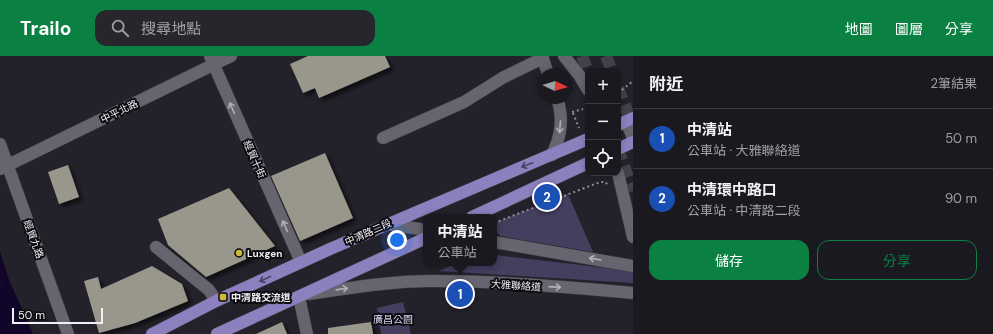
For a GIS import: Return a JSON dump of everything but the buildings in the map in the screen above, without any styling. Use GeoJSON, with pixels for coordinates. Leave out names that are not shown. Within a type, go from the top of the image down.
{"type":"FeatureCollection","features":[{"type":"Feature","properties":{"kind":"main road","name":"中清路二段"},"geometry":{"type":"LineString","coordinates":[[152,334],[216,301],[301,262],[586,140]]}},
{"type":"Feature","properties":{"kind":"main road"},"geometry":{"type":"LineString","coordinates":[[621,148],[633,142]]}},
{"type":"Feature","properties":{"kind":"main road"},"geometry":{"type":"LineString","coordinates":[[478,214],[585,164]]}},
{"type":"Feature","properties":{"kind":"main road"},"geometry":{"type":"LineString","coordinates":[[217,334],[423,239]]}},
{"type":"Feature","properties":{"kind":"street","name":"中平北路"},"geometry":{"type":"LineString","coordinates":[[4,167],[211,60],[231,56]]}},
{"type":"Feature","properties":{"kind":"street"},"geometry":{"type":"LineString","coordinates":[[564,56],[585,85]]}},
{"type":"Feature","properties":{"kind":"street"},"geometry":{"type":"LineString","coordinates":[[383,138],[464,102],[504,77],[543,57],[546,68]]}},
{"type":"Feature","properties":{"kind":"street","name":"經貿十街"},"geometry":{"type":"LineString","coordinates":[[211,60],[301,262]]}},
{"type":"Feature","properties":{"kind":"street"},"geometry":{"type":"LineString","coordinates":[[552,155],[558,143],[561,130],[561,112],[559,104]]}},
{"type":"Feature","properties":{"kind":"street"},"geometry":{"type":"LineString","coordinates":[[626,121],[633,138]]}},
{"type":"Feature","properties":{"kind":"street","name":"經貿九路"},"geometry":{"type":"LineString","coordinates":[[0,144],[4,167],[68,334]]}},
{"type":"Feature","properties":{"kind":"street"},"geometry":{"type":"LineString","coordinates":[[619,176],[633,237]]}},
{"type":"Feature","properties":{"kind":"street"},"geometry":{"type":"LineString","coordinates":[[387,224],[423,230]]}},
{"type":"Feature","properties":{"kind":"street"},"geometry":{"type":"LineString","coordinates":[[497,243],[633,266]]}},
{"type":"Feature","properties":{"kind":"street"},"geometry":{"type":"LineString","coordinates":[[156,247],[209,290],[216,301]]}},
{"type":"Feature","properties":{"kind":"street","name":"大雅聯絡道"},"geometry":{"type":"LineString","coordinates":[[301,296],[365,286],[431,281],[476,282],[633,293]]}},
{"type":"Feature","properties":{"kind":"street"},"geometry":{"type":"LineString","coordinates":[[301,296],[307,334]]}},
{"type":"Feature","properties":{"kind":"path"},"geometry":{"type":"LineString","coordinates":[[621,91],[633,81]]}},
{"type":"Feature","properties":{"kind":"path"},"geometry":{"type":"LineString","coordinates":[[568,110],[573,112],[583,109]]}},
{"type":"Feature","properties":{"kind":"path"},"geometry":{"type":"LineString","coordinates":[[573,112],[579,128]]}},
{"type":"Feature","properties":{"kind":"path"},"geometry":{"type":"LineString","coordinates":[[497,222],[600,182],[606,182],[608,190]]}},
{"type":"Feature","properties":{"kind":"green space"},"geometry":{"type":"Polygon","coordinates":[[[568,194],[593,252],[500,236],[497,232],[497,222],[568,194]]]}},
{"type":"Feature","properties":{"kind":"green space"},"geometry":{"type":"Polygon","coordinates":[[[497,255],[633,271],[633,283],[439,271],[450,266],[497,266],[497,255]]]}},
{"type":"Feature","properties":{"kind":"green space","name":"廣昌公園"},"geometry":{"type":"Polygon","coordinates":[[[403,302],[411,334],[381,334],[377,308],[403,302]]]}},
{"type":"Feature","properties":{"kind":"shaded area"},"geometry":{"type":"Polygon","coordinates":[[[0,251],[9,280],[33,334],[0,334],[0,284],[4,282],[0,283],[0,251]]]}},
{"type":"Feature","properties":{"kind":"tunnel"},"geometry":{"type":"LineString","coordinates":[[582,56],[587,68]]}},
{"type":"Feature","properties":{"kind":"tunnel"},"geometry":{"type":"LineString","coordinates":[[606,56],[611,68]]}},
{"type":"Feature","properties":{"kind":"tunnel"},"geometry":{"type":"LineString","coordinates":[[621,96],[633,126]]}},
{"type":"Feature","properties":{"kind":"tunnel"},"geometry":{"type":"LineString","coordinates":[[621,157],[633,191]]}},
{"type":"Feature","properties":{"kind":"place","name":"中清環中路口"},"geometry":{"type":"Point","coordinates":[547,197]}},
{"type":"Feature","properties":{"kind":"place","name":"Luxgen"},"geometry":{"type":"Point","coordinates":[239,253]}},
{"type":"Feature","properties":{"kind":"place","name":"中清站"},"geometry":{"type":"Point","coordinates":[460,294]}},
{"type":"Feature","properties":{"kind":"place","name":"中清路交流道"},"geometry":{"type":"Point","coordinates":[223,297]}}]}
